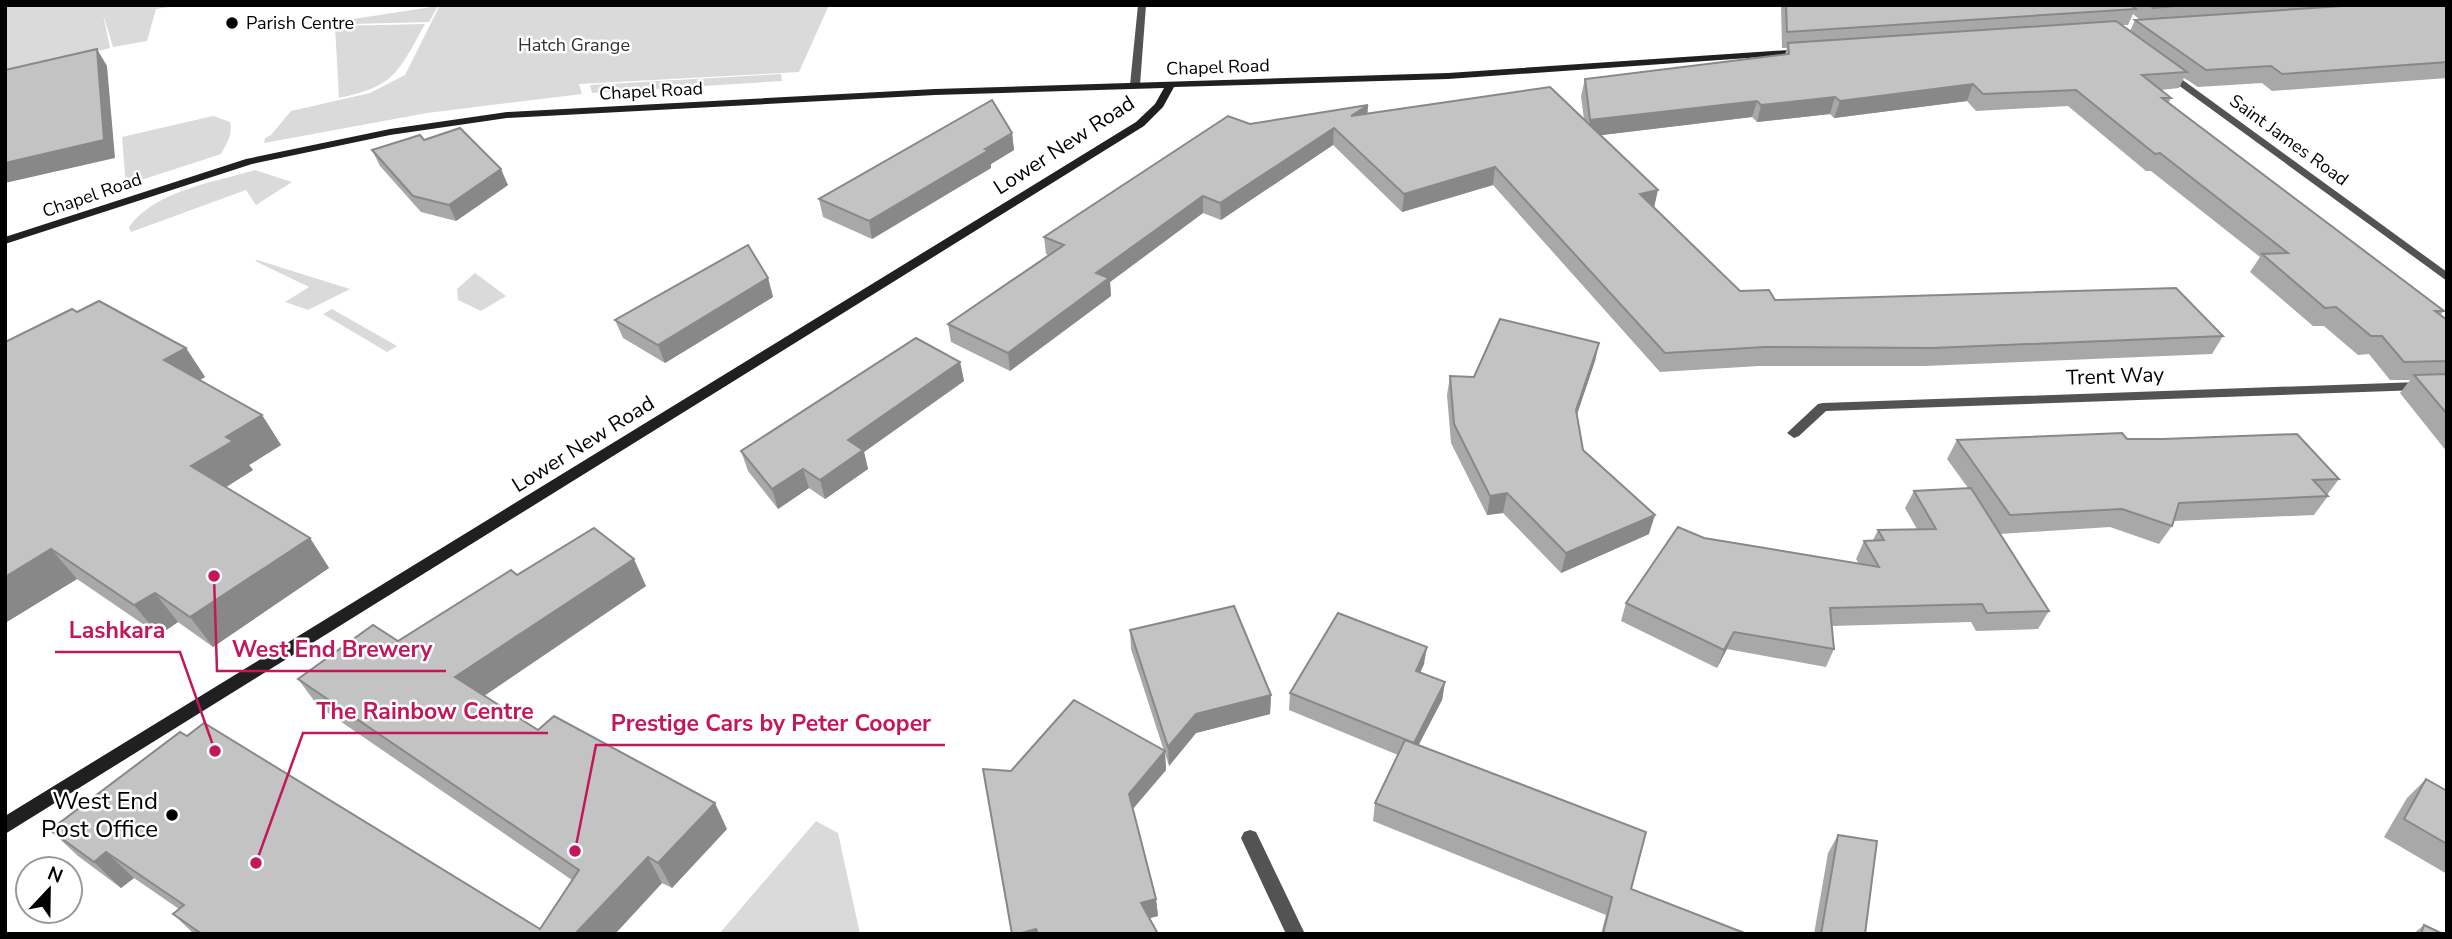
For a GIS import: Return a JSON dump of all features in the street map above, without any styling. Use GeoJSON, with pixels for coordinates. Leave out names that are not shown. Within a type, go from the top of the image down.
{"type":"FeatureCollection","features":[{"type":"Feature","properties":{"kind":"street"},"geometry":{"type":"LineString","coordinates":[[1135,85],[1142,5]]}},
{"type":"Feature","properties":{"kind":"street","name":"Chapel Road"},"geometry":{"type":"LineString","coordinates":[[5,241],[250,161],[390,132],[507,115],[1135,85],[1448,76],[1821,51]]}},
{"type":"Feature","properties":{"kind":"street","name":"Saint James Road"},"geometry":{"type":"LineString","coordinates":[[2152,62],[2446,277]]}},
{"type":"Feature","properties":{"kind":"street","name":"Lower New Road"},"geometry":{"type":"LineString","coordinates":[[5,826],[1140,124],[1159,105],[1170,85]]}},
{"type":"Feature","properties":{"kind":"street","name":"Trent Way"},"geometry":{"type":"LineString","coordinates":[[1794,433],[1823,407],[2447,385]]}},
{"type":"Feature","properties":{"kind":"street"},"geometry":{"type":"LineString","coordinates":[[1250,838],[1296,934]]}},
{"type":"Feature","properties":{"kind":"green space"},"geometry":{"type":"Polygon","coordinates":[[[5,5],[181,5],[156,9],[147,41],[113,47],[103,14],[110,48],[5,75],[5,5]]]}},
{"type":"Feature","properties":{"kind":"green space","name":"Hatch Grange"},"geometry":{"type":"Polygon","coordinates":[[[440,5],[829,5],[799,72],[579,84],[582,94],[427,113],[264,143],[265,138],[271,135],[291,111],[370,93],[405,75],[440,5]]]}},
{"type":"Feature","properties":{"kind":"green space"},"geometry":{"type":"Polygon","coordinates":[[[438,6],[429,22],[352,24],[353,19],[438,6]]]}},
{"type":"Feature","properties":{"kind":"green space"},"geometry":{"type":"Polygon","coordinates":[[[425,24],[393,75],[373,88],[339,98],[335,26],[425,24]]]}},
{"type":"Feature","properties":{"kind":"green space"},"geometry":{"type":"Polygon","coordinates":[[[781,74],[782,81],[592,93],[590,85],[781,74]]]}},
{"type":"Feature","properties":{"kind":"green space"},"geometry":{"type":"Polygon","coordinates":[[[213,116],[230,122],[231,126],[221,154],[126,185],[122,137],[213,116]]]}},
{"type":"Feature","properties":{"kind":"green space"},"geometry":{"type":"Polygon","coordinates":[[[255,170],[292,182],[256,205],[246,190],[131,232],[129,227],[140,215],[169,196],[255,170]]]}},
{"type":"Feature","properties":{"kind":"green space"},"geometry":{"type":"Polygon","coordinates":[[[255,261],[350,289],[308,310],[285,302],[309,287],[255,261]]]}},
{"type":"Feature","properties":{"kind":"green space"},"geometry":{"type":"Polygon","coordinates":[[[475,273],[506,296],[481,311],[458,300],[457,289],[475,273]]]}},
{"type":"Feature","properties":{"kind":"green space"},"geometry":{"type":"Polygon","coordinates":[[[332,309],[397,346],[387,352],[323,314],[332,309]]]}},
{"type":"Feature","properties":{"kind":"green space"},"geometry":{"type":"Polygon","coordinates":[[[816,821],[838,833],[860,934],[719,934],[816,821]]]}},
{"type":"Feature","properties":{"kind":"building"},"geometry":{"type":"Polygon","coordinates":[[[1786,5],[2131,5],[2136,9],[1787,32],[1786,5]]]}},
{"type":"Feature","properties":{"kind":"building"},"geometry":{"type":"Polygon","coordinates":[[[2150,5],[2188,5],[2153,8],[2150,5]]]}},
{"type":"Feature","properties":{"kind":"building"},"geometry":{"type":"Polygon","coordinates":[[[2357,5],[2447,5],[2447,62],[2282,74],[2271,66],[2206,70],[2135,20],[2357,5]]]}},
{"type":"Feature","properties":{"kind":"building"},"geometry":{"type":"Polygon","coordinates":[[[2116,21],[2187,72],[2142,75],[2171,98],[2162,98],[2444,311],[2435,311],[2447,320],[2447,361],[2404,362],[2382,336],[2371,336],[2336,307],[2325,308],[2262,254],[2288,253],[2160,153],[2155,154],[2076,90],[1983,94],[1973,84],[1840,101],[1835,97],[1761,105],[1757,101],[1590,120],[1585,79],[1789,54],[1788,43],[2116,21]]]}},
{"type":"Feature","properties":{"kind":"building"},"geometry":{"type":"Polygon","coordinates":[[[97,49],[104,140],[5,163],[5,70],[97,49]]]}},
{"type":"Feature","properties":{"kind":"building"},"geometry":{"type":"Polygon","coordinates":[[[1550,87],[1658,190],[1640,194],[1740,291],[1769,290],[1775,300],[2176,288],[2223,336],[1932,348],[1765,347],[1665,353],[1495,167],[1404,194],[1334,128],[1220,203],[1203,196],[1096,273],[1109,278],[1008,353],[948,324],[1064,245],[1044,237],[1228,116],[1250,124],[1368,105],[1351,116],[1550,87]]]}},
{"type":"Feature","properties":{"kind":"building"},"geometry":{"type":"Polygon","coordinates":[[[992,100],[1012,133],[985,149],[989,150],[869,221],[819,199],[992,100]]]}},
{"type":"Feature","properties":{"kind":"building"},"geometry":{"type":"Polygon","coordinates":[[[460,128],[501,169],[449,205],[413,196],[372,150],[420,135],[424,140],[460,128]]]}},
{"type":"Feature","properties":{"kind":"building"},"geometry":{"type":"Polygon","coordinates":[[[748,245],[768,278],[658,345],[615,320],[748,245]]]}},
{"type":"Feature","properties":{"kind":"building"},"geometry":{"type":"Polygon","coordinates":[[[99,301],[186,348],[164,360],[262,415],[226,437],[233,441],[191,466],[310,538],[190,617],[155,593],[134,605],[51,549],[5,577],[5,342],[72,309],[77,312],[99,301]]]}},
{"type":"Feature","properties":{"kind":"building"},"geometry":{"type":"Polygon","coordinates":[[[1500,319],[1599,343],[1576,410],[1583,450],[1655,515],[1566,553],[1507,493],[1490,496],[1454,424],[1450,376],[1474,377],[1500,319]]]}},
{"type":"Feature","properties":{"kind":"building"},"geometry":{"type":"Polygon","coordinates":[[[916,338],[960,362],[848,440],[863,450],[820,480],[803,469],[772,489],[741,451],[916,338]]]}},
{"type":"Feature","properties":{"kind":"building"},"geometry":{"type":"Polygon","coordinates":[[[2447,374],[2447,414],[2414,375],[2447,374]]]}},
{"type":"Feature","properties":{"kind":"building"},"geometry":{"type":"Polygon","coordinates":[[[2122,433],[2127,439],[2297,434],[2339,479],[2313,480],[2328,496],[2179,503],[2172,526],[2122,509],[2010,515],[1957,440],[2122,433]]]}},
{"type":"Feature","properties":{"kind":"building"},"geometry":{"type":"Polygon","coordinates":[[[1971,488],[2049,611],[1987,613],[1982,604],[1830,608],[1834,649],[1734,632],[1724,650],[1626,603],[1678,527],[1704,538],[1879,567],[1864,541],[1884,540],[1878,530],[1936,529],[1914,491],[1971,488]]]}},
{"type":"Feature","properties":{"kind":"building"},"geometry":{"type":"Polygon","coordinates":[[[594,528],[634,559],[455,677],[538,730],[554,716],[715,803],[658,863],[648,857],[575,934],[202,934],[173,914],[184,905],[106,852],[94,862],[50,830],[180,732],[187,736],[204,723],[540,929],[579,870],[298,679],[373,625],[398,641],[511,570],[517,575],[594,528]]]}},
{"type":"Feature","properties":{"kind":"building"},"geometry":{"type":"Polygon","coordinates":[[[1234,606],[1271,695],[1196,714],[1168,747],[1130,630],[1234,606]]]}},
{"type":"Feature","properties":{"kind":"building"},"geometry":{"type":"Polygon","coordinates":[[[1338,613],[1427,647],[1416,671],[1445,682],[1414,743],[1290,693],[1338,613]]]}},
{"type":"Feature","properties":{"kind":"building"},"geometry":{"type":"Polygon","coordinates":[[[1074,700],[1165,751],[1129,794],[1156,899],[1141,903],[1158,934],[1038,934],[1036,929],[1012,934],[983,769],[1011,771],[1074,700]]]}},
{"type":"Feature","properties":{"kind":"building"},"geometry":{"type":"Polygon","coordinates":[[[1405,740],[1646,832],[1631,889],[1747,934],[1603,934],[1612,897],[1375,803],[1405,740]]]}},
{"type":"Feature","properties":{"kind":"building"},"geometry":{"type":"Polygon","coordinates":[[[2426,779],[2447,791],[2447,844],[2404,819],[2426,779]]]}},
{"type":"Feature","properties":{"kind":"building"},"geometry":{"type":"Polygon","coordinates":[[[1838,835],[1877,841],[1865,934],[1821,934],[1838,835]]]}},
{"type":"Feature","properties":{"kind":"building"},"geometry":{"type":"Polygon","coordinates":[[[2424,925],[2443,934],[2421,934],[2424,925]]]}},
{"type":"Feature","properties":{"kind":"place","name":"Parish Centre"},"geometry":{"type":"Point","coordinates":[232,23]}},
{"type":"Feature","properties":{"kind":"place","name":"West End Brewery"},"geometry":{"type":"Point","coordinates":[214,576]}},
{"type":"Feature","properties":{"kind":"place","name":"Lashkara"},"geometry":{"type":"Point","coordinates":[215,751]}},
{"type":"Feature","properties":{"kind":"place","name":"West End Post Office"},"geometry":{"type":"Point","coordinates":[172,815]}},
{"type":"Feature","properties":{"kind":"place","name":"Prestige Cars by Peter Cooper"},"geometry":{"type":"Point","coordinates":[575,851]}},
{"type":"Feature","properties":{"kind":"place","name":"The Rainbow Centre"},"geometry":{"type":"Point","coordinates":[256,863]}}]}
